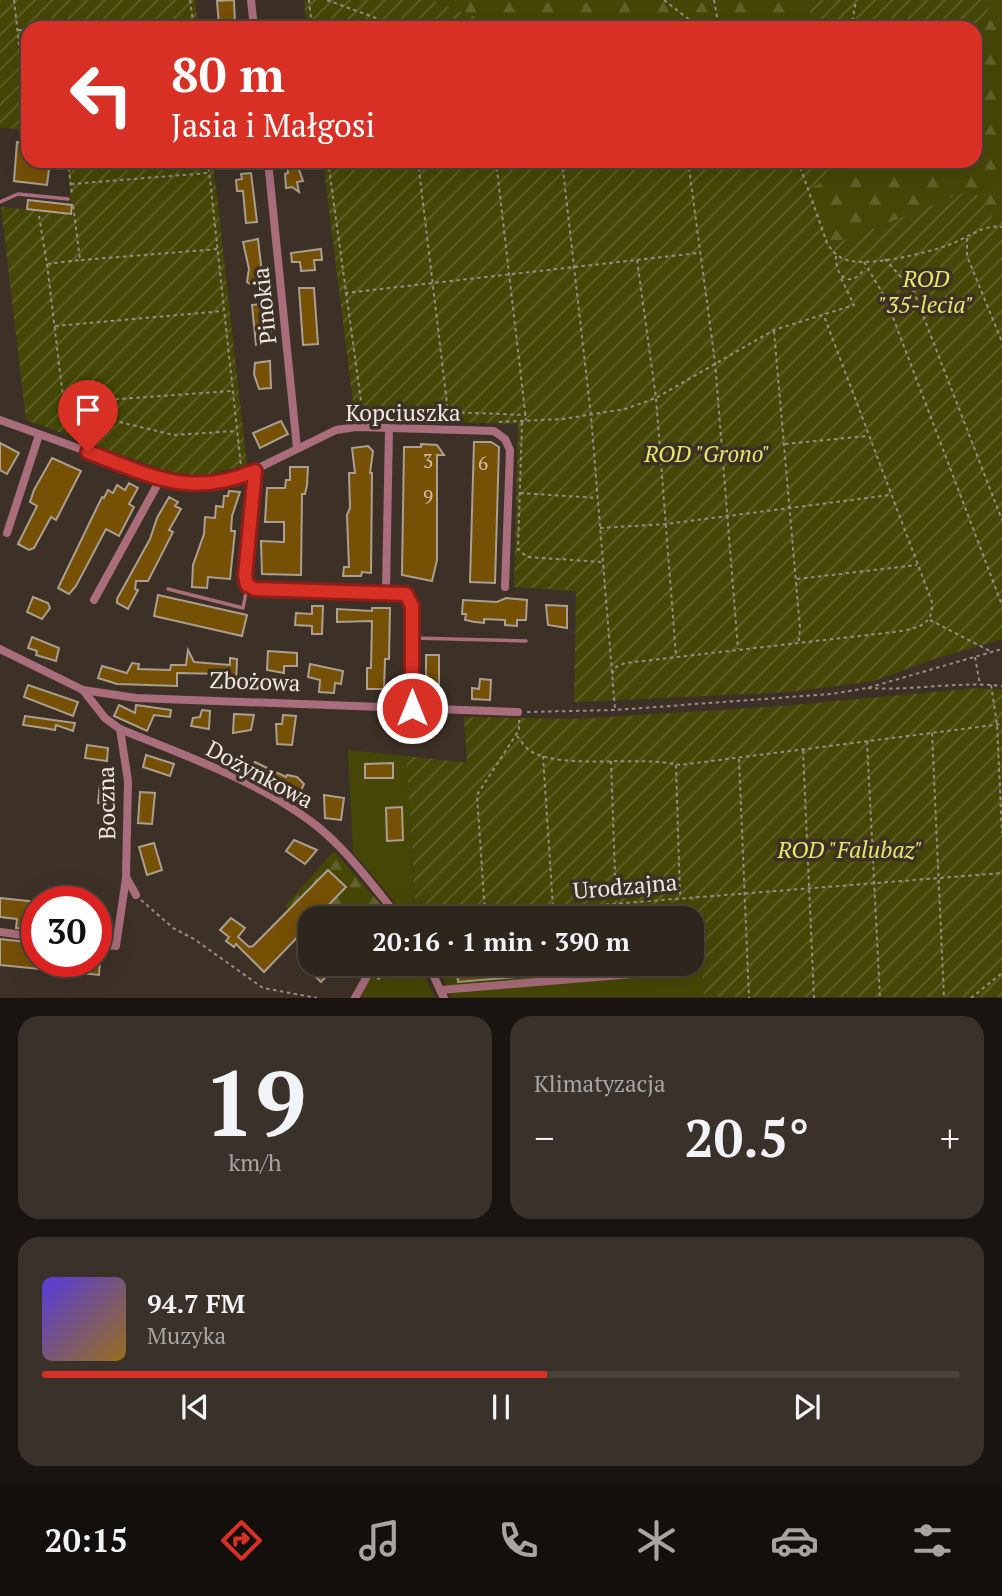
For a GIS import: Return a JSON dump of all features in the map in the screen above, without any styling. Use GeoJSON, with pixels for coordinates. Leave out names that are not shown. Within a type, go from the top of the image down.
{"type":"FeatureCollection","features":[{"type":"Feature","properties":{"kind":"street"},"geometry":{"type":"LineString","coordinates":[[251,0],[253,21]]}},
{"type":"Feature","properties":{"kind":"street","name":"Pinokia"},"geometry":{"type":"LineString","coordinates":[[269,168],[298,448]]}},
{"type":"Feature","properties":{"kind":"street","name":"Kopciuszka"},"geometry":{"type":"LineString","coordinates":[[0,420],[161,478],[200,486],[243,476],[336,430],[356,427],[495,427]]}},
{"type":"Feature","properties":{"kind":"street"},"geometry":{"type":"LineString","coordinates":[[495,427],[510,450],[506,587]]}},
{"type":"Feature","properties":{"kind":"street"},"geometry":{"type":"LineString","coordinates":[[386,591],[389,428]]}},
{"type":"Feature","properties":{"kind":"street"},"geometry":{"type":"LineString","coordinates":[[7,533],[39,435]]}},
{"type":"Feature","properties":{"kind":"street"},"geometry":{"type":"LineString","coordinates":[[255,471],[245,576],[247,585],[255,589],[400,591],[410,598],[412,708]]}},
{"type":"Feature","properties":{"kind":"street"},"geometry":{"type":"LineString","coordinates":[[94,600],[161,478]]}},
{"type":"Feature","properties":{"kind":"street","name":"Zbożowa"},"geometry":{"type":"LineString","coordinates":[[0,649],[83,690],[136,698],[518,712]]}},
{"type":"Feature","properties":{"kind":"street","name":"Dożynkowa"},"geometry":{"type":"LineString","coordinates":[[83,690],[105,718],[120,729],[233,778],[309,820],[335,844],[389,906]]}},
{"type":"Feature","properties":{"kind":"street","name":"Boczna"},"geometry":{"type":"LineString","coordinates":[[112,946],[116,946],[126,877],[128,781],[120,729]]}},
{"type":"Feature","properties":{"kind":"street"},"geometry":{"type":"LineString","coordinates":[[126,877],[136,895]]}},
{"type":"Feature","properties":{"kind":"street"},"geometry":{"type":"LineString","coordinates":[[0,932],[21,935]]}},
{"type":"Feature","properties":{"kind":"street"},"geometry":{"type":"LineString","coordinates":[[355,998],[367,976]]}},
{"type":"Feature","properties":{"kind":"street"},"geometry":{"type":"LineString","coordinates":[[433,976],[442,994],[614,976]]}},
{"type":"Feature","properties":{"kind":"lane"},"geometry":{"type":"LineString","coordinates":[[0,202],[18,194],[68,199]]}},
{"type":"Feature","properties":{"kind":"lane"},"geometry":{"type":"LineString","coordinates":[[168,589],[243,608],[247,585]]}},
{"type":"Feature","properties":{"kind":"lane"},"geometry":{"type":"LineString","coordinates":[[412,638],[526,641]]}},
{"type":"Feature","properties":{"kind":"path"},"geometry":{"type":"LineString","coordinates":[[14,0],[21,60]]}},
{"type":"Feature","properties":{"kind":"path"},"geometry":{"type":"LineString","coordinates":[[190,0],[193,21]]}},
{"type":"Feature","properties":{"kind":"path"},"geometry":{"type":"LineString","coordinates":[[309,0],[311,21]]}},
{"type":"Feature","properties":{"kind":"path"},"geometry":{"type":"LineString","coordinates":[[327,0],[384,21]]}},
{"type":"Feature","properties":{"kind":"path"},"geometry":{"type":"LineString","coordinates":[[664,0],[691,21]]}},
{"type":"Feature","properties":{"kind":"path"},"geometry":{"type":"LineString","coordinates":[[713,0],[718,21]]}},
{"type":"Feature","properties":{"kind":"path"},"geometry":{"type":"LineString","coordinates":[[852,21],[856,0]]}},
{"type":"Feature","properties":{"kind":"path"},"geometry":{"type":"LineString","coordinates":[[69,168],[80,260]]}},
{"type":"Feature","properties":{"kind":"path"},"geometry":{"type":"LineString","coordinates":[[209,168],[243,476]]}},
{"type":"Feature","properties":{"kind":"path"},"geometry":{"type":"LineString","coordinates":[[329,168],[361,401],[356,427]]}},
{"type":"Feature","properties":{"kind":"path"},"geometry":{"type":"LineString","coordinates":[[419,168],[448,412],[453,415],[526,415]]}},
{"type":"Feature","properties":{"kind":"path"},"geometry":{"type":"LineString","coordinates":[[497,168],[507,274],[526,415],[519,493],[518,549],[521,554],[603,562]]}},
{"type":"Feature","properties":{"kind":"path"},"geometry":{"type":"LineString","coordinates":[[563,168],[591,416],[615,710]]}},
{"type":"Feature","properties":{"kind":"path"},"geometry":{"type":"LineString","coordinates":[[689,168],[698,253],[715,362],[738,650]]}},
{"type":"Feature","properties":{"kind":"path"},"geometry":{"type":"LineString","coordinates":[[800,168],[827,243],[836,255],[848,261],[885,259],[948,245],[983,229],[1002,226]]}},
{"type":"Feature","properties":{"kind":"path"},"geometry":{"type":"LineString","coordinates":[[71,184],[209,173]]}},
{"type":"Feature","properties":{"kind":"path"},"geometry":{"type":"LineString","coordinates":[[39,216],[63,397],[111,420],[174,435],[237,431]]}},
{"type":"Feature","properties":{"kind":"path"},"geometry":{"type":"LineString","coordinates":[[967,237],[967,256],[1002,342]]}},
{"type":"Feature","properties":{"kind":"path"},"geometry":{"type":"LineString","coordinates":[[47,264],[218,249]]}},
{"type":"Feature","properties":{"kind":"path"},"geometry":{"type":"LineString","coordinates":[[345,293],[698,253]]}},
{"type":"Feature","properties":{"kind":"path"},"geometry":{"type":"LineString","coordinates":[[495,427],[524,421],[591,416],[656,398],[774,330],[854,305],[835,268],[836,255]]}},
{"type":"Feature","properties":{"kind":"path"},"geometry":{"type":"LineString","coordinates":[[885,259],[915,292],[1002,520]]}},
{"type":"Feature","properties":{"kind":"path"},"geometry":{"type":"LineString","coordinates":[[637,260],[656,398],[676,657]]}},
{"type":"Feature","properties":{"kind":"path"},"geometry":{"type":"LineString","coordinates":[[864,262],[880,289],[1002,604]]}},
{"type":"Feature","properties":{"kind":"path"},"geometry":{"type":"LineString","coordinates":[[840,276],[848,281],[855,279],[866,266]]}},
{"type":"Feature","properties":{"kind":"path"},"geometry":{"type":"LineString","coordinates":[[55,326],[224,311]]}},
{"type":"Feature","properties":{"kind":"path"},"geometry":{"type":"LineString","coordinates":[[612,674],[625,663],[894,632],[918,628],[929,620],[932,601],[824,316]]}},
{"type":"Feature","properties":{"kind":"path"},"geometry":{"type":"LineString","coordinates":[[774,330],[800,635],[794,645]]}},
{"type":"Feature","properties":{"kind":"path"},"geometry":{"type":"LineString","coordinates":[[81,407],[89,401],[233,391]]}},
{"type":"Feature","properties":{"kind":"path"},"geometry":{"type":"LineString","coordinates":[[784,444],[869,435]]}},
{"type":"Feature","properties":{"kind":"path"},"geometry":{"type":"LineString","coordinates":[[519,493],[598,498]]}},
{"type":"Feature","properties":{"kind":"path"},"geometry":{"type":"LineString","coordinates":[[600,528],[666,524],[891,495]]}},
{"type":"Feature","properties":{"kind":"path"},"geometry":{"type":"LineString","coordinates":[[796,578],[919,565]]}},
{"type":"Feature","properties":{"kind":"path"},"geometry":{"type":"LineString","coordinates":[[929,620],[992,652]]}},
{"type":"Feature","properties":{"kind":"path"},"geometry":{"type":"LineString","coordinates":[[485,906],[477,795],[519,730],[518,712],[615,710],[797,698],[867,688],[1002,649]]}},
{"type":"Feature","properties":{"kind":"path"},"geometry":{"type":"LineString","coordinates":[[974,656],[979,685]]}},
{"type":"Feature","properties":{"kind":"path"},"geometry":{"type":"LineString","coordinates":[[991,685],[997,724],[1002,833]]}},
{"type":"Feature","properties":{"kind":"path"},"geometry":{"type":"LineString","coordinates":[[867,688],[897,690],[1002,686]]}},
{"type":"Feature","properties":{"kind":"path"},"geometry":{"type":"LineString","coordinates":[[515,735],[530,752],[543,755],[676,764],[1002,724]]}},
{"type":"Feature","properties":{"kind":"path"},"geometry":{"type":"LineString","coordinates":[[932,732],[944,998]]}},
{"type":"Feature","properties":{"kind":"path"},"geometry":{"type":"LineString","coordinates":[[867,740],[880,998]]}},
{"type":"Feature","properties":{"kind":"path"},"geometry":{"type":"LineString","coordinates":[[803,749],[814,998]]}},
{"type":"Feature","properties":{"kind":"path"},"geometry":{"type":"LineString","coordinates":[[543,755],[553,906]]}},
{"type":"Feature","properties":{"kind":"path"},"geometry":{"type":"LineString","coordinates":[[739,758],[749,998]]}},
{"type":"Feature","properties":{"kind":"path"},"geometry":{"type":"LineString","coordinates":[[611,760],[615,902]]}},
{"type":"Feature","properties":{"kind":"path"},"geometry":{"type":"LineString","coordinates":[[676,764],[680,897]]}},
{"type":"Feature","properties":{"kind":"path","name":"Urodzajna"},"geometry":{"type":"LineString","coordinates":[[565,906],[1002,873]]}},
{"type":"Feature","properties":{"kind":"path"},"geometry":{"type":"LineString","coordinates":[[136,895],[173,928],[194,939],[263,988],[317,998]]}},
{"type":"Feature","properties":{"kind":"path"},"geometry":{"type":"LineString","coordinates":[[971,998],[1002,973]]}},
{"type":"Feature","properties":{"kind":"path"},"geometry":{"type":"LineString","coordinates":[[374,980],[388,976]]}},
{"type":"Feature","properties":{"kind":"green space"},"geometry":{"type":"Polygon","coordinates":[[[0,0],[195,0],[197,21],[21,21],[21,130],[0,127],[0,0]]]}},
{"type":"Feature","properties":{"kind":"green space"},"geometry":{"type":"Polygon","coordinates":[[[304,0],[430,0],[488,21],[306,21],[304,0]]]}},
{"type":"Feature","properties":{"kind":"green space"},"geometry":{"type":"Polygon","coordinates":[[[431,0],[811,0],[807,3],[812,21],[488,21],[431,0]]]}},
{"type":"Feature","properties":{"kind":"green space"},"geometry":{"type":"Polygon","coordinates":[[[811,0],[992,0],[982,27],[982,21],[812,21],[807,3],[811,0]]]}},
{"type":"Feature","properties":{"kind":"green space"},"geometry":{"type":"Polygon","coordinates":[[[992,0],[1002,0],[1002,219],[992,216],[973,189],[830,246],[811,188],[848,168],[982,168],[982,27],[992,0]]]}},
{"type":"Feature","properties":{"kind":"green space"},"geometry":{"type":"Polygon","coordinates":[[[68,168],[214,168],[247,465],[188,479],[26,420],[1,207],[72,214],[68,168]]]}},
{"type":"Feature","properties":{"kind":"green space","name":"ROD \"Grono\""},"geometry":{"type":"Polygon","coordinates":[[[324,168],[848,168],[811,188],[830,246],[973,189],[992,216],[1002,219],[1002,639],[934,659],[874,681],[790,692],[574,702],[576,591],[514,587],[518,424],[355,419],[324,168]]]}},
{"type":"Feature","properties":{"kind":"green space","name":"ROD \"Falubaz\""},"geometry":{"type":"Polygon","coordinates":[[[979,688],[1002,690],[1002,997],[704,997],[702,976],[704,976],[704,906],[695,906],[694,901],[630,906],[415,906],[406,756],[467,763],[464,717],[574,719],[782,706],[979,688]]]}},
{"type":"Feature","properties":{"kind":"green space"},"geometry":{"type":"Polygon","coordinates":[[[348,750],[406,756],[414,906],[397,906],[353,852],[348,750]]]}},
{"type":"Feature","properties":{"kind":"green space"},"geometry":{"type":"Polygon","coordinates":[[[334,851],[382,906],[298,906],[298,917],[285,906],[334,851]]]}},
{"type":"Feature","properties":{"kind":"green space"},"geometry":{"type":"Polygon","coordinates":[[[694,901],[695,906],[630,906],[694,901]]]}},
{"type":"Feature","properties":{"kind":"green space"},"geometry":{"type":"Polygon","coordinates":[[[372,976],[424,976],[435,997],[361,997],[372,976]]]}},
{"type":"Feature","properties":{"kind":"green space"},"geometry":{"type":"Polygon","coordinates":[[[442,976],[702,976],[704,997],[452,997],[442,976]]]}},
{"type":"Feature","properties":{"kind":"building"},"geometry":{"type":"Polygon","coordinates":[[[234,0],[235,21],[219,21],[217,1],[234,0]]]}},
{"type":"Feature","properties":{"kind":"building"},"geometry":{"type":"Polygon","coordinates":[[[17,142],[21,142],[21,168],[49,168],[47,185],[14,181],[17,142]]]}},
{"type":"Feature","properties":{"kind":"building"},"geometry":{"type":"Polygon","coordinates":[[[287,168],[298,168],[303,181],[297,182],[299,192],[292,187],[286,188],[285,174],[288,173],[287,168]]]}},
{"type":"Feature","properties":{"kind":"building"},"geometry":{"type":"Polygon","coordinates":[[[251,173],[257,222],[246,223],[243,191],[237,191],[236,180],[242,179],[241,174],[251,173]]]}},
{"type":"Feature","properties":{"kind":"building"},"geometry":{"type":"Polygon","coordinates":[[[28,200],[72,205],[71,214],[27,209],[28,200]]]}},
{"type":"Feature","properties":{"kind":"building"},"geometry":{"type":"Polygon","coordinates":[[[258,239],[263,282],[250,284],[247,282],[249,269],[243,242],[258,239]]]}},
{"type":"Feature","properties":{"kind":"building"},"geometry":{"type":"Polygon","coordinates":[[[321,249],[322,260],[314,260],[315,270],[301,271],[300,262],[292,262],[291,253],[321,249]]]}},
{"type":"Feature","properties":{"kind":"building"},"geometry":{"type":"Polygon","coordinates":[[[299,288],[314,288],[318,344],[303,345],[299,288]]]}},
{"type":"Feature","properties":{"kind":"building"},"geometry":{"type":"Polygon","coordinates":[[[267,303],[272,343],[256,345],[252,305],[267,303]]]}},
{"type":"Feature","properties":{"kind":"building"},"geometry":{"type":"Polygon","coordinates":[[[270,361],[271,388],[259,389],[254,374],[255,363],[270,361]]]}},
{"type":"Feature","properties":{"kind":"building"},"geometry":{"type":"Polygon","coordinates":[[[281,421],[288,434],[260,448],[253,433],[281,421]]]}},
{"type":"Feature","properties":{"kind":"building"},"geometry":{"type":"Polygon","coordinates":[[[474,442],[491,442],[499,447],[495,583],[470,582],[474,442]]]}},
{"type":"Feature","properties":{"kind":"building"},"geometry":{"type":"Polygon","coordinates":[[[0,443],[19,453],[7,474],[0,470],[0,443]]]}},
{"type":"Feature","properties":{"kind":"building"},"geometry":{"type":"Polygon","coordinates":[[[421,444],[437,445],[444,455],[437,455],[437,560],[432,581],[402,575],[404,447],[421,447],[421,444]]]}},
{"type":"Feature","properties":{"kind":"building"},"geometry":{"type":"Polygon","coordinates":[[[368,446],[373,451],[370,473],[371,573],[343,576],[344,567],[349,567],[349,473],[355,473],[352,448],[368,446]]]}},
{"type":"Feature","properties":{"kind":"building"},"geometry":{"type":"Polygon","coordinates":[[[52,458],[81,471],[56,520],[51,517],[34,548],[29,550],[18,544],[37,506],[30,502],[34,490],[52,458]]]}},
{"type":"Feature","properties":{"kind":"building"},"geometry":{"type":"Polygon","coordinates":[[[290,467],[308,467],[305,494],[302,494],[301,575],[262,574],[261,541],[284,542],[284,522],[265,522],[267,488],[285,488],[286,480],[290,480],[290,467]]]}},
{"type":"Feature","properties":{"kind":"building"},"geometry":{"type":"Polygon","coordinates":[[[129,483],[138,488],[129,504],[134,507],[119,536],[106,529],[76,586],[69,594],[58,588],[102,497],[104,498],[108,490],[113,493],[117,485],[125,490],[129,483]]]}},
{"type":"Feature","properties":{"kind":"building"},"geometry":{"type":"Polygon","coordinates":[[[229,491],[240,492],[232,516],[231,531],[235,531],[230,579],[208,577],[207,588],[192,587],[193,565],[204,534],[205,517],[215,518],[216,506],[223,507],[224,496],[228,496],[229,491]]]}},
{"type":"Feature","properties":{"kind":"building"},"geometry":{"type":"Polygon","coordinates":[[[169,497],[178,502],[175,506],[181,509],[169,530],[173,532],[148,581],[136,581],[135,589],[138,590],[128,609],[117,603],[117,599],[150,539],[157,518],[169,497]]]}},
{"type":"Feature","properties":{"kind":"building"},"geometry":{"type":"Polygon","coordinates":[[[158,595],[247,615],[242,636],[154,616],[158,595]]]}},
{"type":"Feature","properties":{"kind":"building"},"geometry":{"type":"Polygon","coordinates":[[[33,597],[48,603],[50,608],[42,619],[27,612],[33,597]]]}},
{"type":"Feature","properties":{"kind":"building"},"geometry":{"type":"Polygon","coordinates":[[[506,598],[527,600],[526,620],[517,620],[517,626],[505,625],[505,620],[484,619],[484,623],[465,620],[466,614],[462,614],[463,600],[497,602],[506,598]]]}},
{"type":"Feature","properties":{"kind":"building"},"geometry":{"type":"Polygon","coordinates":[[[546,605],[567,606],[567,628],[548,625],[546,605]]]}},
{"type":"Feature","properties":{"kind":"building"},"geometry":{"type":"Polygon","coordinates":[[[312,606],[323,606],[322,634],[312,634],[312,626],[295,625],[296,613],[312,614],[312,606]]]}},
{"type":"Feature","properties":{"kind":"building"},"geometry":{"type":"Polygon","coordinates":[[[372,608],[390,608],[389,659],[385,659],[384,689],[367,689],[367,668],[371,668],[372,621],[337,622],[337,609],[372,611],[372,608]]]}},
{"type":"Feature","properties":{"kind":"building"},"geometry":{"type":"Polygon","coordinates":[[[32,637],[59,648],[56,661],[36,655],[37,651],[28,648],[32,637]]]}},
{"type":"Feature","properties":{"kind":"building"},"geometry":{"type":"Polygon","coordinates":[[[188,650],[194,662],[230,665],[230,658],[237,659],[236,685],[225,685],[225,674],[177,673],[177,686],[117,684],[98,678],[102,666],[127,673],[132,663],[139,664],[138,669],[170,670],[171,665],[186,665],[188,650]]]}},
{"type":"Feature","properties":{"kind":"building"},"geometry":{"type":"Polygon","coordinates":[[[268,651],[297,653],[297,666],[284,666],[284,673],[267,670],[268,651]]]}},
{"type":"Feature","properties":{"kind":"building"},"geometry":{"type":"Polygon","coordinates":[[[426,655],[439,655],[439,691],[426,691],[426,655]]]}},
{"type":"Feature","properties":{"kind":"building"},"geometry":{"type":"Polygon","coordinates":[[[310,664],[343,671],[341,684],[335,683],[334,693],[319,692],[320,680],[308,677],[310,664]]]}},
{"type":"Feature","properties":{"kind":"building"},"geometry":{"type":"Polygon","coordinates":[[[480,679],[491,680],[490,700],[472,699],[472,688],[479,689],[480,679]]]}},
{"type":"Feature","properties":{"kind":"building"},"geometry":{"type":"Polygon","coordinates":[[[28,685],[78,702],[73,716],[24,697],[28,685]]]}},
{"type":"Feature","properties":{"kind":"building"},"geometry":{"type":"Polygon","coordinates":[[[119,705],[135,713],[136,705],[171,710],[170,717],[154,715],[147,731],[114,716],[119,705]]]}},
{"type":"Feature","properties":{"kind":"building"},"geometry":{"type":"Polygon","coordinates":[[[202,710],[210,711],[209,729],[191,726],[193,718],[200,717],[202,710]]]}},
{"type":"Feature","properties":{"kind":"building"},"geometry":{"type":"Polygon","coordinates":[[[234,714],[254,715],[251,730],[233,733],[234,714]]]}},
{"type":"Feature","properties":{"kind":"building"},"geometry":{"type":"Polygon","coordinates":[[[283,715],[296,716],[292,745],[277,744],[276,724],[282,724],[283,715]]]}},
{"type":"Feature","properties":{"kind":"building"},"geometry":{"type":"Polygon","coordinates":[[[25,716],[75,723],[73,731],[56,725],[55,730],[23,725],[25,716]]]}},
{"type":"Feature","properties":{"kind":"building"},"geometry":{"type":"Polygon","coordinates":[[[87,745],[108,748],[107,761],[85,758],[87,745]]]}},
{"type":"Feature","properties":{"kind":"building"},"geometry":{"type":"Polygon","coordinates":[[[146,755],[174,764],[170,776],[143,767],[146,755]]]}},
{"type":"Feature","properties":{"kind":"building"},"geometry":{"type":"Polygon","coordinates":[[[255,762],[286,777],[297,777],[304,784],[299,795],[265,776],[262,781],[249,774],[255,762]]]}},
{"type":"Feature","properties":{"kind":"building"},"geometry":{"type":"Polygon","coordinates":[[[393,763],[393,778],[365,778],[365,764],[393,763]]]}},
{"type":"Feature","properties":{"kind":"building"},"geometry":{"type":"Polygon","coordinates":[[[100,783],[112,784],[111,804],[98,803],[100,783]]]}},
{"type":"Feature","properties":{"kind":"building"},"geometry":{"type":"Polygon","coordinates":[[[140,792],[155,793],[152,824],[138,823],[140,792]]]}},
{"type":"Feature","properties":{"kind":"building"},"geometry":{"type":"Polygon","coordinates":[[[324,795],[344,798],[341,820],[325,818],[324,795]]]}},
{"type":"Feature","properties":{"kind":"building"},"geometry":{"type":"Polygon","coordinates":[[[402,807],[403,840],[387,841],[386,808],[402,807]]]}},
{"type":"Feature","properties":{"kind":"building"},"geometry":{"type":"Polygon","coordinates":[[[104,817],[116,818],[114,839],[99,838],[104,817]]]}},
{"type":"Feature","properties":{"kind":"building"},"geometry":{"type":"Polygon","coordinates":[[[294,840],[317,850],[305,864],[286,851],[294,840]]]}},
{"type":"Feature","properties":{"kind":"building"},"geometry":{"type":"Polygon","coordinates":[[[154,843],[162,870],[147,875],[139,847],[154,843]]]}},
{"type":"Feature","properties":{"kind":"building"},"geometry":{"type":"Polygon","coordinates":[[[328,870],[346,887],[328,906],[298,906],[298,937],[264,972],[236,944],[234,947],[226,941],[229,937],[220,930],[231,918],[245,928],[238,937],[249,947],[328,870]]]}},
{"type":"Feature","properties":{"kind":"building"},"geometry":{"type":"Polygon","coordinates":[[[0,898],[21,900],[21,928],[16,928],[17,919],[0,917],[0,898]]]}},
{"type":"Feature","properties":{"kind":"building"},"geometry":{"type":"Polygon","coordinates":[[[0,939],[21,941],[21,967],[0,965],[0,939]]]}},
{"type":"Feature","properties":{"kind":"building"},"geometry":{"type":"Polygon","coordinates":[[[315,976],[327,976],[321,982],[315,976]]]}},
{"type":"Feature","properties":{"kind":"building"},"geometry":{"type":"Polygon","coordinates":[[[458,976],[528,976],[458,982],[458,976]]]}},
{"type":"Feature","properties":{"kind":"route"},"geometry":{"type":"LineString","coordinates":[[88,452],[176,483],[200,486],[255,471],[245,576],[247,585],[255,589],[400,591],[406,594],[412,606],[412,708]]}},
{"type":"Feature","properties":{"kind":"park label","name":"ROD \"35-lecia\""},"geometry":{"type":"Point","coordinates":[926,291]}}]}
